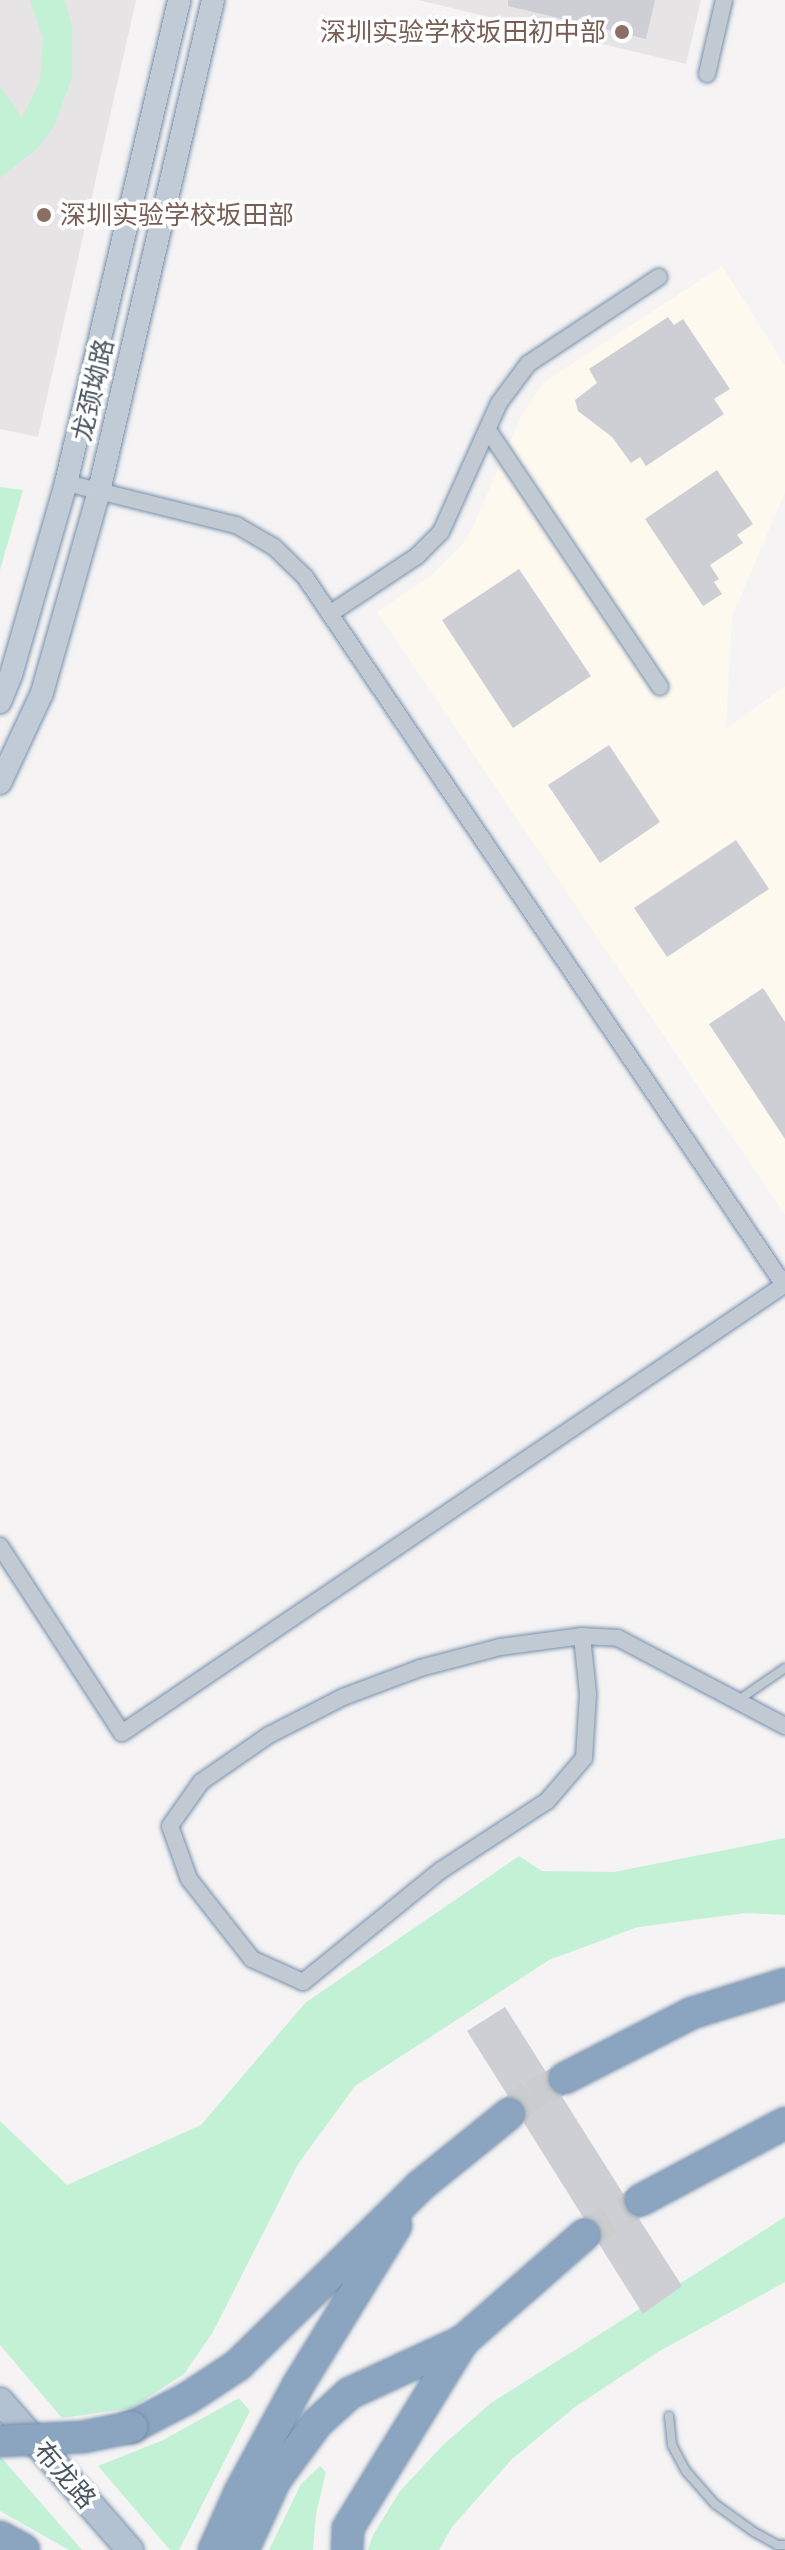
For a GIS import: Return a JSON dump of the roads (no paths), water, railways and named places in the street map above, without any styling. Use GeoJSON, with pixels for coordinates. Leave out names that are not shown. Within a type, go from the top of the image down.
{"type":"FeatureCollection","features":[{"type":"Feature","properties":{"kind":"highway"},"geometry":{"type":"LineString","coordinates":[[565,2078],[692,2013],[785,1984]]}},
{"type":"Feature","properties":{"kind":"highway"},"geometry":{"type":"LineString","coordinates":[[0,2441],[83,2437],[132,2427],[188,2398],[238,2365],[420,2186],[509,2114]]}},
{"type":"Feature","properties":{"kind":"highway"},"geometry":{"type":"LineString","coordinates":[[641,2200],[785,2123]]}},
{"type":"Feature","properties":{"kind":"highway"},"geometry":{"type":"LineString","coordinates":[[227,2544],[298,2385],[420,2186]]}},
{"type":"Feature","properties":{"kind":"highway"},"geometry":{"type":"LineString","coordinates":[[227,2544],[317,2423],[350,2393],[463,2341],[584,2235]]}},
{"type":"Feature","properties":{"kind":"highway"},"geometry":{"type":"LineString","coordinates":[[347,2550],[348,2528],[463,2341]]}},
{"type":"Feature","properties":{"kind":"highway"},"geometry":{"type":"LineString","coordinates":[[0,2537],[24,2550]]}},
{"type":"Feature","properties":{"kind":"main road","name":"龙颈坳路"},"geometry":{"type":"LineString","coordinates":[[0,702],[11,675],[66,483],[179,0]]}},
{"type":"Feature","properties":{"kind":"main road","name":"龙颈坳路"},"geometry":{"type":"LineString","coordinates":[[0,783],[42,693],[99,491],[213,0]]}},
{"type":"Feature","properties":{"kind":"main road","name":"布龙路"},"geometry":{"type":"LineString","coordinates":[[0,2401],[130,2550]]}},
{"type":"Feature","properties":{"kind":"street"},"geometry":{"type":"LineString","coordinates":[[707,74],[724,0]]}},
{"type":"Feature","properties":{"kind":"street"},"geometry":{"type":"LineString","coordinates":[[331,613],[417,556],[441,532],[507,389],[528,364],[659,277]]}},
{"type":"Feature","properties":{"kind":"street"},"geometry":{"type":"LineString","coordinates":[[488,430],[660,687]]}},
{"type":"Feature","properties":{"kind":"street"},"geometry":{"type":"LineString","coordinates":[[0,1546],[122,1733],[784,1285],[331,613],[298,569],[255,535],[215,518],[66,483]]}},
{"type":"Feature","properties":{"kind":"street"},"geometry":{"type":"LineString","coordinates":[[582,1636],[588,1694],[584,1758],[547,1801],[441,1870],[303,1982],[252,1959],[189,1879],[170,1826],[201,1782],[269,1735],[343,1697],[420,1668],[500,1647],[582,1636],[618,1638],[785,1726]]}},
{"type":"Feature","properties":{"kind":"lane"},"geometry":{"type":"LineString","coordinates":[[737,1701],[785,1668]]}},
{"type":"Feature","properties":{"kind":"lane"},"geometry":{"type":"LineString","coordinates":[[669,2416],[672,2445],[686,2471],[715,2504],[754,2532],[777,2545],[785,2545]]}},
{"type":"Feature","properties":{"kind":"tunnel"},"geometry":{"type":"LineString","coordinates":[[509,2114],[532,2095],[565,2078]]}},
{"type":"Feature","properties":{"kind":"tunnel"},"geometry":{"type":"LineString","coordinates":[[584,2235],[641,2200]]}},
{"type":"Feature","properties":{"kind":"place","name":"深圳实验学校坂田初中部"},"geometry":{"type":"Point","coordinates":[622,32]}},
{"type":"Feature","properties":{"kind":"place","name":"深圳实验学校坂田部"},"geometry":{"type":"Point","coordinates":[44,215]}}]}
